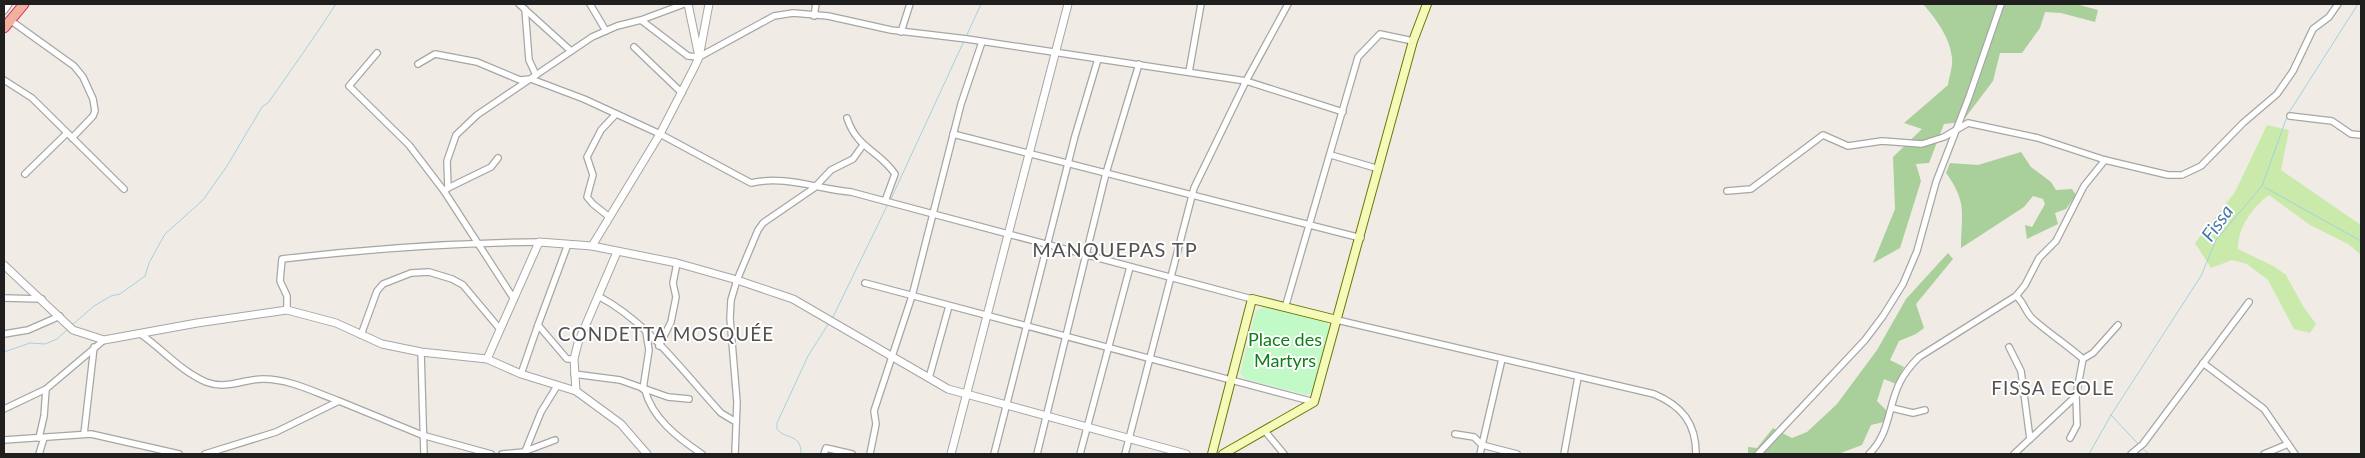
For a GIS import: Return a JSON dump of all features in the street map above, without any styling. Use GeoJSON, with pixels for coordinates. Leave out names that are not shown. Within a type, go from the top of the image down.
{"type":"FeatureCollection","features":[{"type":"Feature","properties":{"kind":"highway"},"geometry":{"type":"LineString","coordinates":[[4,28],[24,4]]}},
{"type":"Feature","properties":{"kind":"main road"},"geometry":{"type":"LineString","coordinates":[[1223,454],[1314,402],[1413,41],[1427,4]]}},
{"type":"Feature","properties":{"kind":"main road"},"geometry":{"type":"LineString","coordinates":[[1212,454],[1252,299],[1337,320]]}},
{"type":"Feature","properties":{"kind":"street"},"geometry":{"type":"LineString","coordinates":[[4,11],[10,4]]}},
{"type":"Feature","properties":{"kind":"street"},"geometry":{"type":"LineString","coordinates":[[519,4],[571,51]]}},
{"type":"Feature","properties":{"kind":"street"},"geometry":{"type":"LineString","coordinates":[[590,4],[606,31]]}},
{"type":"Feature","properties":{"kind":"street"},"geometry":{"type":"LineString","coordinates":[[446,190],[448,161],[456,135],[477,115],[571,51],[606,31],[684,4]]}},
{"type":"Feature","properties":{"kind":"street"},"geometry":{"type":"LineString","coordinates":[[688,4],[700,57]]}},
{"type":"Feature","properties":{"kind":"street"},"geometry":{"type":"LineString","coordinates":[[592,246],[608,216],[660,134],[700,57],[708,4]]}},
{"type":"Feature","properties":{"kind":"street"},"geometry":{"type":"LineString","coordinates":[[814,16],[816,4]]}},
{"type":"Feature","properties":{"kind":"street"},"geometry":{"type":"LineString","coordinates":[[901,32],[910,4]]}},
{"type":"Feature","properties":{"kind":"street"},"geometry":{"type":"LineString","coordinates":[[951,454],[1068,4]]}},
{"type":"Feature","properties":{"kind":"street"},"geometry":{"type":"LineString","coordinates":[[1188,72],[1200,4]]}},
{"type":"Feature","properties":{"kind":"street"},"geometry":{"type":"LineString","coordinates":[[1124,454],[1192,195],[1246,80],[1288,4]]}},
{"type":"Feature","properties":{"kind":"street"},"geometry":{"type":"LineString","coordinates":[[1758,454],[1865,340],[1903,284],[1916,252],[1936,182],[1969,97],[2001,4]]}},
{"type":"Feature","properties":{"kind":"street"},"geometry":{"type":"LineString","coordinates":[[1727,191],[1751,189],[1823,135],[1848,146],[1882,141],[1922,144],[1955,131],[1968,123],[2038,138],[2105,160],[2168,175],[2182,175],[2201,166],[2225,144],[2243,123],[2277,94],[2294,71],[2313,29],[2329,17],[2338,4]]}},
{"type":"Feature","properties":{"kind":"street"},"geometry":{"type":"LineString","coordinates":[[525,9],[529,60],[536,75]]}},
{"type":"Feature","properties":{"kind":"street"},"geometry":{"type":"LineString","coordinates":[[641,20],[688,56],[700,57],[774,16],[793,13],[828,16],[901,32],[965,39],[1246,80],[1343,112]]}},
{"type":"Feature","properties":{"kind":"street"},"geometry":{"type":"LineString","coordinates":[[10,20],[74,66],[83,77],[93,99],[95,111],[93,116],[72,138]]}},
{"type":"Feature","properties":{"kind":"street"},"geometry":{"type":"LineString","coordinates":[[1285,308],[1358,57],[1380,34],[1413,41]]}},
{"type":"Feature","properties":{"kind":"street"},"geometry":{"type":"LineString","coordinates":[[870,454],[876,424],[874,411],[912,296],[954,134],[982,42]]}},
{"type":"Feature","properties":{"kind":"street"},"geometry":{"type":"LineString","coordinates":[[634,47],[682,93]]}},
{"type":"Feature","properties":{"kind":"street"},"geometry":{"type":"LineString","coordinates":[[377,53],[349,86],[409,145],[446,190],[476,243],[514,299]]}},
{"type":"Feature","properties":{"kind":"street"},"geometry":{"type":"LineString","coordinates":[[418,64],[435,54],[477,62],[520,80],[531,79],[584,99],[660,134],[752,183],[767,179],[799,182],[814,188],[851,192],[1252,299]]}},
{"type":"Feature","properties":{"kind":"street"},"geometry":{"type":"LineString","coordinates":[[994,454],[1069,163],[1098,59]]}},
{"type":"Feature","properties":{"kind":"street"},"geometry":{"type":"LineString","coordinates":[[1037,454],[1106,173],[1139,64]]}},
{"type":"Feature","properties":{"kind":"street"},"geometry":{"type":"LineString","coordinates":[[4,80],[32,98],[124,188]]}},
{"type":"Feature","properties":{"kind":"street"},"geometry":{"type":"LineString","coordinates":[[608,216],[587,197],[593,175],[587,157],[601,130],[616,114]]}},
{"type":"Feature","properties":{"kind":"street"},"geometry":{"type":"LineString","coordinates":[[2290,116],[2332,121],[2351,134],[2361,135]]}},
{"type":"Feature","properties":{"kind":"street"},"geometry":{"type":"LineString","coordinates":[[847,118],[854,135],[889,165],[895,174],[888,202]]}},
{"type":"Feature","properties":{"kind":"street"},"geometry":{"type":"LineString","coordinates":[[25,174],[67,133]]}},
{"type":"Feature","properties":{"kind":"street"},"geometry":{"type":"LineString","coordinates":[[954,134],[1360,238]]}},
{"type":"Feature","properties":{"kind":"street"},"geometry":{"type":"LineString","coordinates":[[735,454],[737,402],[730,318],[731,300],[737,280],[758,230],[763,223],[814,188],[831,170],[852,159],[864,145]]}},
{"type":"Feature","properties":{"kind":"street"},"geometry":{"type":"LineString","coordinates":[[1330,155],[1379,169]]}},
{"type":"Feature","properties":{"kind":"street"},"geometry":{"type":"LineString","coordinates":[[446,190],[491,167],[498,158]]}},
{"type":"Feature","properties":{"kind":"street"},"geometry":{"type":"LineString","coordinates":[[1870,454],[1884,435],[1899,384],[1908,369],[1919,357],[2016,296],[2025,285],[2039,258],[2056,242],[2084,186],[2105,160]]}},
{"type":"Feature","properties":{"kind":"street"},"geometry":{"type":"LineString","coordinates":[[487,358],[538,242]]}},
{"type":"Feature","properties":{"kind":"street"},"geometry":{"type":"LineString","coordinates":[[287,310],[287,296],[280,281],[282,260],[344,252],[476,243],[538,242],[592,246],[677,263],[737,280],[793,299],[948,389],[1186,454]]}},
{"type":"Feature","properties":{"kind":"street"},"geometry":{"type":"LineString","coordinates":[[520,374],[568,244]]}},
{"type":"Feature","properties":{"kind":"street"},"geometry":{"type":"LineString","coordinates":[[576,391],[574,359],[578,343],[617,252]]}},
{"type":"Feature","properties":{"kind":"street"},"geometry":{"type":"LineString","coordinates":[[659,346],[671,322],[676,297],[673,283],[677,263]]}},
{"type":"Feature","properties":{"kind":"street"},"geometry":{"type":"LineString","coordinates":[[4,265],[71,327],[104,340]]}},
{"type":"Feature","properties":{"kind":"street"},"geometry":{"type":"LineString","coordinates":[[1080,454],[1130,267]]}},
{"type":"Feature","properties":{"kind":"street"},"geometry":{"type":"LineString","coordinates":[[360,335],[377,290],[383,284],[411,273],[429,272],[452,279],[463,285],[499,328]]}},
{"type":"Feature","properties":{"kind":"street"},"geometry":{"type":"LineString","coordinates":[[865,283],[1314,402]]}},
{"type":"Feature","properties":{"kind":"street"},"geometry":{"type":"LineString","coordinates":[[598,296],[617,306],[646,332],[721,413],[736,422]]}},
{"type":"Feature","properties":{"kind":"street"},"geometry":{"type":"LineString","coordinates":[[2016,296],[2024,302],[2027,313],[2033,320],[2060,338],[2083,359]]}},
{"type":"Feature","properties":{"kind":"street"},"geometry":{"type":"LineString","coordinates":[[4,298],[42,299]]}},
{"type":"Feature","properties":{"kind":"street"},"geometry":{"type":"LineString","coordinates":[[2131,454],[2143,444],[2249,302]]}},
{"type":"Feature","properties":{"kind":"street"},"geometry":{"type":"LineString","coordinates":[[928,378],[950,306]]}},
{"type":"Feature","properties":{"kind":"street"},"geometry":{"type":"LineString","coordinates":[[4,409],[46,389],[104,340],[142,335],[197,323],[287,310],[336,323],[382,344],[420,352],[487,358],[520,374],[576,391],[621,424],[647,454]]}},
{"type":"Feature","properties":{"kind":"street"},"geometry":{"type":"LineString","coordinates":[[4,334],[28,330],[60,316]]}},
{"type":"Feature","properties":{"kind":"street"},"geometry":{"type":"LineString","coordinates":[[1337,320],[1654,394],[1669,400],[1688,418],[1696,454]]}},
{"type":"Feature","properties":{"kind":"street"},"geometry":{"type":"LineString","coordinates":[[538,325],[567,359],[574,359]]}},
{"type":"Feature","properties":{"kind":"street"},"geometry":{"type":"LineString","coordinates":[[2070,438],[2077,425],[2076,396],[2083,359],[2093,353],[2118,325]]}},
{"type":"Feature","properties":{"kind":"street"},"geometry":{"type":"LineString","coordinates":[[646,332],[649,350],[644,389],[648,401],[656,415],[683,441],[702,454]]}},
{"type":"Feature","properties":{"kind":"street"},"geometry":{"type":"LineString","coordinates":[[142,335],[176,363],[207,382],[226,386],[248,380],[284,380],[422,435],[491,454]]}},
{"type":"Feature","properties":{"kind":"street"},"geometry":{"type":"LineString","coordinates":[[84,434],[94,347]]}},
{"type":"Feature","properties":{"kind":"street"},"geometry":{"type":"LineString","coordinates":[[2009,347],[2021,370],[2030,439]]}},
{"type":"Feature","properties":{"kind":"street"},"geometry":{"type":"LineString","coordinates":[[420,352],[424,454]]}},
{"type":"Feature","properties":{"kind":"street"},"geometry":{"type":"LineString","coordinates":[[1480,454],[1502,359]]}},
{"type":"Feature","properties":{"kind":"street"},"geometry":{"type":"LineString","coordinates":[[2203,363],[2264,409],[2295,454]]}},
{"type":"Feature","properties":{"kind":"street"},"geometry":{"type":"LineString","coordinates":[[574,374],[620,380],[668,397],[689,399]]}},
{"type":"Feature","properties":{"kind":"street"},"geometry":{"type":"LineString","coordinates":[[1564,454],[1578,377]]}},
{"type":"Feature","properties":{"kind":"street"},"geometry":{"type":"LineString","coordinates":[[524,453],[541,412],[557,386]]}},
{"type":"Feature","properties":{"kind":"street"},"geometry":{"type":"LineString","coordinates":[[39,454],[46,389]]}},
{"type":"Feature","properties":{"kind":"street"},"geometry":{"type":"LineString","coordinates":[[2014,454],[2076,396]]}},
{"type":"Feature","properties":{"kind":"street"},"geometry":{"type":"LineString","coordinates":[[205,454],[219,452],[276,432],[339,402]]}},
{"type":"Feature","properties":{"kind":"street"},"geometry":{"type":"LineString","coordinates":[[1892,408],[1913,413],[1925,410]]}},
{"type":"Feature","properties":{"kind":"street"},"geometry":{"type":"LineString","coordinates":[[1264,430],[1284,454]]}},
{"type":"Feature","properties":{"kind":"street"},"geometry":{"type":"LineString","coordinates":[[4,440],[91,434],[179,454]]}},
{"type":"Feature","properties":{"kind":"street"},"geometry":{"type":"LineString","coordinates":[[1455,434],[1474,437],[1482,445],[1518,454]]}},
{"type":"Feature","properties":{"kind":"street"},"geometry":{"type":"LineString","coordinates":[[502,454],[524,453],[555,440]]}},
{"type":"Feature","properties":{"kind":"street"},"geometry":{"type":"LineString","coordinates":[[2264,454],[2288,444]]}},
{"type":"Feature","properties":{"kind":"street"},"geometry":{"type":"LineString","coordinates":[[824,454],[826,448],[852,454]]}},
{"type":"Feature","properties":{"kind":"green space"},"geometry":{"type":"Polygon","coordinates":[[[1923,4],[2076,4],[2098,10],[2095,22],[2061,13],[2045,12],[2040,28],[2022,53],[2000,53],[1993,81],[1962,122],[1944,124],[1929,163],[1916,164],[1921,181],[1900,248],[1873,263],[1895,209],[1893,157],[1922,129],[1904,123],[1948,85],[1952,61],[1951,50],[1937,22],[1923,4]]]}},
{"type":"Feature","properties":{"kind":"green space"},"geometry":{"type":"Polygon","coordinates":[[[2267,125],[2289,130],[2281,170],[2361,225],[2361,255],[2348,244],[2310,225],[2269,195],[2257,206],[2243,226],[2238,249],[2275,267],[2286,275],[2303,306],[2316,324],[2310,333],[2294,329],[2268,280],[2247,264],[2232,260],[2211,268],[2195,243],[2235,192],[2267,125]]]}},
{"type":"Feature","properties":{"kind":"green space"},"geometry":{"type":"Polygon","coordinates":[[[2021,152],[2031,167],[2051,182],[2056,190],[2072,189],[2076,195],[2066,209],[2055,213],[2058,224],[2027,239],[2025,225],[2032,227],[2045,204],[2043,199],[2033,196],[2024,207],[1961,248],[1962,209],[1958,193],[1946,173],[1950,163],[1978,165],[2021,152]]]}},
{"type":"Feature","properties":{"kind":"green space"},"geometry":{"type":"Polygon","coordinates":[[[1948,253],[1953,259],[1916,304],[1924,328],[1916,334],[1899,341],[1890,360],[1904,367],[1896,384],[1884,379],[1877,401],[1887,411],[1884,422],[1871,425],[1862,445],[1838,454],[1748,454],[1748,447],[1757,448],[1773,428],[1792,438],[1807,432],[1837,404],[1877,350],[1906,299],[1948,253]]]}},
{"type":"Feature","properties":{"kind":"green space","name":"Place des Martyrs"},"geometry":{"type":"Polygon","coordinates":[[[1264,307],[1326,322],[1331,328],[1313,392],[1307,395],[1245,379],[1240,373],[1256,311],[1264,307]]]}},
{"type":"Feature","properties":{"kind":"waterway"},"geometry":{"type":"LineString","coordinates":[[72,325],[94,306],[111,296],[120,294],[145,276],[149,263],[165,234],[203,200],[227,166],[262,107],[268,103],[336,4]]}},
{"type":"Feature","properties":{"kind":"waterway"},"geometry":{"type":"LineString","coordinates":[[966,37],[981,4]]}},
{"type":"Feature","properties":{"kind":"waterway","name":"Fissa"},"geometry":{"type":"LineString","coordinates":[[2089,454],[2111,415],[2201,276],[2216,240],[2262,186],[2288,114],[2358,4]]}},
{"type":"Feature","properties":{"kind":"waterway"},"geometry":{"type":"LineString","coordinates":[[890,201],[964,41]]}},
{"type":"Feature","properties":{"kind":"waterway"},"geometry":{"type":"LineString","coordinates":[[2264,187],[2361,241]]}},
{"type":"Feature","properties":{"kind":"waterway"},"geometry":{"type":"LineString","coordinates":[[833,317],[888,204]]}},
{"type":"Feature","properties":{"kind":"waterway"},"geometry":{"type":"LineString","coordinates":[[801,454],[799,443],[780,432],[777,429],[777,423],[808,356],[829,323]]}},
{"type":"Feature","properties":{"kind":"waterway"},"geometry":{"type":"LineString","coordinates":[[4,352],[30,343],[45,344],[57,339],[68,329]]}},
{"type":"Feature","properties":{"kind":"waterway"},"geometry":{"type":"LineString","coordinates":[[2111,415],[2139,445]]}},
{"type":"Feature","properties":{"kind":"waterway"},"geometry":{"type":"LineString","coordinates":[[2142,448],[2149,454]]}},
{"type":"Feature","properties":{"kind":"district","name":"MANQUEPAS TP"},"geometry":{"type":"Point","coordinates":[1115,250]}},
{"type":"Feature","properties":{"kind":"district","name":"СONDETTA MOSQUÉE"},"geometry":{"type":"Point","coordinates":[666,334]}},
{"type":"Feature","properties":{"kind":"district","name":"FISSA ECOLE"},"geometry":{"type":"Point","coordinates":[2053,388]}}]}
